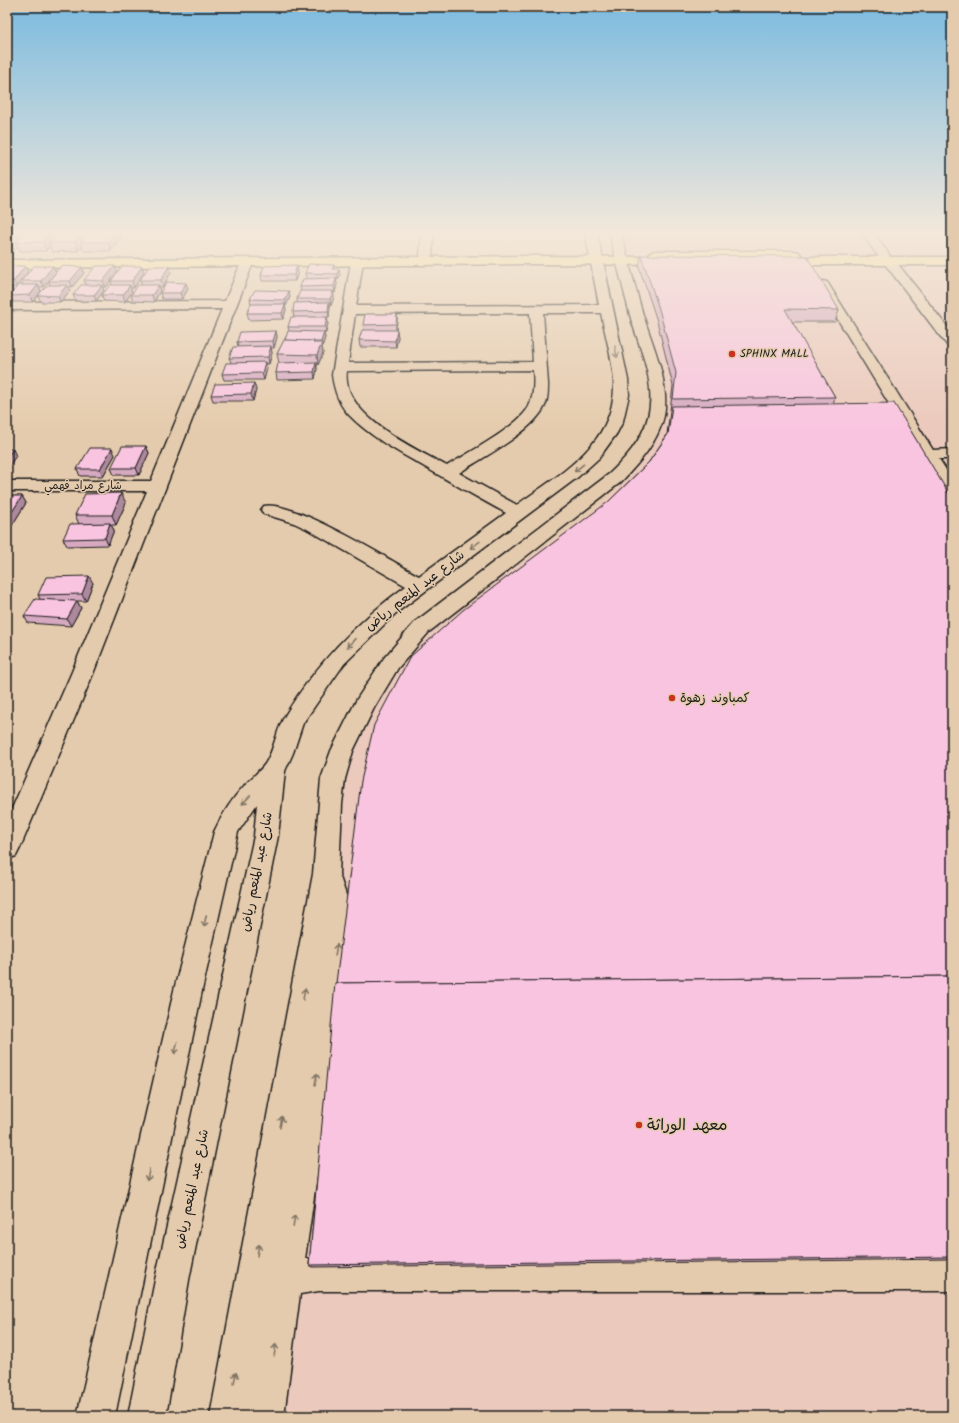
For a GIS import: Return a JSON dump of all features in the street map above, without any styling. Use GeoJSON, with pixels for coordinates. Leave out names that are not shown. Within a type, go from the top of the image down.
{"type":"FeatureCollection","features":[{"type":"Feature","properties":{"kind":"street"},"geometry":{"type":"LineString","coordinates":[[7,848],[70,701],[158,486],[232,298]]}},
{"type":"Feature","properties":{"kind":"street"},"geometry":{"type":"LineString","coordinates":[[351,298],[340,367],[340,382],[342,392],[353,410],[362,420],[385,437],[518,512]]}},
{"type":"Feature","properties":{"kind":"street","name":"شارع عبد المنعم رياض"},"geometry":{"type":"LineString","coordinates":[[147,1416],[174,1272],[266,836],[273,771],[282,753],[293,721],[321,678],[341,654],[371,624],[420,584],[584,464],[604,443],[616,422],[622,400],[622,390],[605,298]]}},
{"type":"Feature","properties":{"kind":"street"},"geometry":{"type":"LineString","coordinates":[[228,1416],[326,874],[330,804],[334,779],[342,751],[365,704],[391,663],[422,627],[615,478],[637,454],[652,429],[657,404],[656,381],[632,298]]}},
{"type":"Feature","properties":{"kind":"street"},"geometry":{"type":"LineString","coordinates":[[832,298],[952,493]]}},
{"type":"Feature","properties":{"kind":"street"},"geometry":{"type":"LineString","coordinates":[[918,298],[952,342]]}},
{"type":"Feature","properties":{"kind":"street"},"geometry":{"type":"LineString","coordinates":[[7,306],[229,305]]}},
{"type":"Feature","properties":{"kind":"street"},"geometry":{"type":"LineString","coordinates":[[448,473],[508,435],[534,411],[540,395],[540,366],[536,309]]}},
{"type":"Feature","properties":{"kind":"street"},"geometry":{"type":"LineString","coordinates":[[349,310],[607,309]]}},
{"type":"Feature","properties":{"kind":"street"},"geometry":{"type":"LineString","coordinates":[[340,367],[540,366]]}},
{"type":"Feature","properties":{"kind":"street"},"geometry":{"type":"LineString","coordinates":[[928,454],[952,454]]}},
{"type":"Feature","properties":{"kind":"street","name":"شارع مراد فهمي"},"geometry":{"type":"LineString","coordinates":[[7,486],[158,486]]}},
{"type":"Feature","properties":{"kind":"street"},"geometry":{"type":"LineString","coordinates":[[270,510],[292,516],[313,525],[420,584]]}},
{"type":"Feature","properties":{"kind":"street"},"geometry":{"type":"LineString","coordinates":[[96,1416],[189,986],[226,832],[231,819],[240,806],[273,771]]}},
{"type":"Feature","properties":{"kind":"street"},"geometry":{"type":"LineString","coordinates":[[266,1416],[284,1279],[339,931],[335,901],[326,874]]}},
{"type":"Feature","properties":{"kind":"street"},"geometry":{"type":"LineString","coordinates":[[284,1279],[318,1274],[952,1274]]}},
{"type":"Feature","properties":{"kind":"shaded area"},"geometry":{"type":"Polygon","coordinates":[[[634,298],[952,298],[952,1416],[244,1416],[346,737],[413,645],[494,581],[588,515],[611,494],[634,468],[658,386],[634,298]]]}},
{"type":"Feature","properties":{"kind":"building"},"geometry":{"type":"Polygon","coordinates":[[[250,298],[286,298],[285,300],[250,298]]]}},
{"type":"Feature","properties":{"kind":"building"},"geometry":{"type":"Polygon","coordinates":[[[297,298],[330,298],[330,299],[297,298]]]}},
{"type":"Feature","properties":{"kind":"building","name":"SPHINX MALL"},"geometry":{"type":"Polygon","coordinates":[[[655,298],[832,298],[839,310],[785,309],[835,397],[673,399],[676,373],[655,298]]]}},
{"type":"Feature","properties":{"kind":"building"},"geometry":{"type":"Polygon","coordinates":[[[329,302],[328,311],[293,312],[294,303],[329,302]]]}},
{"type":"Feature","properties":{"kind":"building"},"geometry":{"type":"Polygon","coordinates":[[[251,304],[285,304],[282,313],[247,313],[251,304]]]}},
{"type":"Feature","properties":{"kind":"building"},"geometry":{"type":"Polygon","coordinates":[[[365,314],[397,314],[396,324],[363,325],[365,314]]]}},
{"type":"Feature","properties":{"kind":"building"},"geometry":{"type":"Polygon","coordinates":[[[291,317],[327,317],[325,327],[288,327],[291,317]]]}},
{"type":"Feature","properties":{"kind":"building"},"geometry":{"type":"Polygon","coordinates":[[[362,330],[397,330],[395,341],[359,340],[362,330]]]}},
{"type":"Feature","properties":{"kind":"building"},"geometry":{"type":"Polygon","coordinates":[[[276,331],[273,341],[237,342],[240,332],[276,331]]]}},
{"type":"Feature","properties":{"kind":"building"},"geometry":{"type":"Polygon","coordinates":[[[288,331],[324,332],[321,342],[314,342],[285,340],[288,331]]]}},
{"type":"Feature","properties":{"kind":"building"},"geometry":{"type":"Polygon","coordinates":[[[284,340],[314,341],[313,343],[322,343],[317,355],[277,354],[284,340]]]}},
{"type":"Feature","properties":{"kind":"building"},"geometry":{"type":"Polygon","coordinates":[[[271,346],[268,357],[229,358],[233,347],[271,346]]]}},
{"type":"Feature","properties":{"kind":"building"},"geometry":{"type":"Polygon","coordinates":[[[265,362],[262,373],[222,374],[226,363],[265,362]]]}},
{"type":"Feature","properties":{"kind":"building"},"geometry":{"type":"Polygon","coordinates":[[[316,362],[314,372],[276,373],[278,363],[316,362]]]}},
{"type":"Feature","properties":{"kind":"building"},"geometry":{"type":"Polygon","coordinates":[[[254,383],[251,394],[211,395],[215,384],[254,383]]]}},
{"type":"Feature","properties":{"kind":"building","name":"كمباوند زهوة"},"geometry":{"type":"Polygon","coordinates":[[[894,403],[952,499],[952,976],[336,983],[361,781],[374,725],[410,657],[463,610],[608,502],[649,462],[668,434],[672,406],[894,403]]]}},
{"type":"Feature","properties":{"kind":"building"},"geometry":{"type":"Polygon","coordinates":[[[122,446],[146,446],[136,468],[111,468],[122,446]]]}},
{"type":"Feature","properties":{"kind":"building"},"geometry":{"type":"Polygon","coordinates":[[[90,448],[112,448],[100,469],[77,469],[90,448]]]}},
{"type":"Feature","properties":{"kind":"building"},"geometry":{"type":"Polygon","coordinates":[[[7,449],[13,449],[7,457],[7,449]]]}},
{"type":"Feature","properties":{"kind":"building"},"geometry":{"type":"Polygon","coordinates":[[[121,493],[112,515],[75,515],[85,494],[121,493]]]}},
{"type":"Feature","properties":{"kind":"building"},"geometry":{"type":"Polygon","coordinates":[[[7,496],[22,496],[7,520],[7,496]]]}},
{"type":"Feature","properties":{"kind":"building"},"geometry":{"type":"Polygon","coordinates":[[[110,523],[105,538],[63,539],[70,524],[110,523]]]}},
{"type":"Feature","properties":{"kind":"building"},"geometry":{"type":"Polygon","coordinates":[[[89,576],[82,594],[38,595],[46,577],[89,576]]]}},
{"type":"Feature","properties":{"kind":"building"},"geometry":{"type":"Polygon","coordinates":[[[35,599],[77,601],[67,619],[24,616],[35,599]]]}},
{"type":"Feature","properties":{"kind":"building","name":"معهد الوراثة"},"geometry":{"type":"Polygon","coordinates":[[[952,976],[952,1257],[309,1265],[335,983],[952,976]]]}},
{"type":"Feature","properties":{"kind":"place","name":"SPHINX MALL"},"geometry":{"type":"Point","coordinates":[732,354]}},
{"type":"Feature","properties":{"kind":"place","name":"كمباوند زهوة"},"geometry":{"type":"Point","coordinates":[672,698]}},
{"type":"Feature","properties":{"kind":"place","name":"معهد الوراثة"},"geometry":{"type":"Point","coordinates":[639,1125]}}]}
